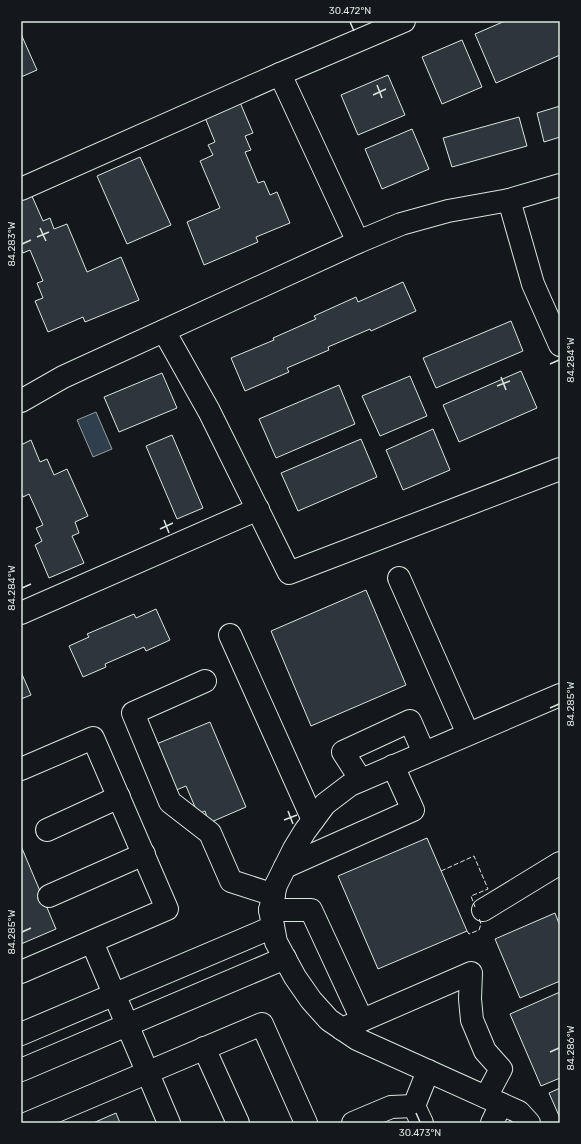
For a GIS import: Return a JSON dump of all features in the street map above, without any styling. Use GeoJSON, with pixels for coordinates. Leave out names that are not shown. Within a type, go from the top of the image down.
{"type":"FeatureCollection","features":[{"type":"Feature","properties":{"kind":"street"},"geometry":{"type":"LineString","coordinates":[[21,189],[280,74],[404,21]]}},
{"type":"Feature","properties":{"kind":"street"},"geometry":{"type":"LineString","coordinates":[[280,74],[358,242]]}},
{"type":"Feature","properties":{"kind":"street"},"geometry":{"type":"LineString","coordinates":[[22,397],[358,242],[401,224],[448,211],[509,200],[560,185]]}},
{"type":"Feature","properties":{"kind":"street"},"geometry":{"type":"LineString","coordinates":[[509,200],[533,284],[560,344]]}},
{"type":"Feature","properties":{"kind":"street"},"geometry":{"type":"LineString","coordinates":[[164,331],[209,410],[289,573],[560,470]]}},
{"type":"Feature","properties":{"kind":"street"},"geometry":{"type":"LineString","coordinates":[[21,614],[258,509]]}},
{"type":"Feature","properties":{"kind":"street"},"geometry":{"type":"LineString","coordinates":[[399,578],[468,734]]}},
{"type":"Feature","properties":{"kind":"street"},"geometry":{"type":"LineString","coordinates":[[230,635],[313,820]]}},
{"type":"Feature","properties":{"kind":"street"},"geometry":{"type":"LineString","coordinates":[[206,681],[133,713],[170,802],[210,833],[231,881],[272,911]]}},
{"type":"Feature","properties":{"kind":"street"},"geometry":{"type":"LineString","coordinates":[[529,1123],[519,1112],[493,1108],[428,1071],[357,1039],[329,1020],[311,1000],[295,977],[276,942],[272,911],[276,885],[305,831],[325,804],[350,785],[560,695]]}},
{"type":"Feature","properties":{"kind":"street"},"geometry":{"type":"LineString","coordinates":[[361,780],[343,752],[410,721],[424,753]]}},
{"type":"Feature","properties":{"kind":"street"},"geometry":{"type":"LineString","coordinates":[[21,769],[93,738],[168,909],[21,972]]}},
{"type":"Feature","properties":{"kind":"street"},"geometry":{"type":"LineString","coordinates":[[285,867],[413,810],[393,766]]}},
{"type":"Feature","properties":{"kind":"street"},"geometry":{"type":"LineString","coordinates":[[47,830],[119,798]]}},
{"type":"Feature","properties":{"kind":"street"},"geometry":{"type":"LineString","coordinates":[[49,896],[144,854]]}},
{"type":"Feature","properties":{"kind":"street"},"geometry":{"type":"LineString","coordinates":[[483,910],[560,863]]}},
{"type":"Feature","properties":{"kind":"street"},"geometry":{"type":"LineString","coordinates":[[21,1034],[114,994],[272,911],[311,910],[362,1020]]}},
{"type":"Feature","properties":{"kind":"street"},"geometry":{"type":"LineString","coordinates":[[92,942],[169,1123]]}},
{"type":"Feature","properties":{"kind":"street"},"geometry":{"type":"LineString","coordinates":[[21,1070],[285,958]]}},
{"type":"Feature","properties":{"kind":"street"},"geometry":{"type":"LineString","coordinates":[[342,1029],[471,973],[470,999],[472,1020],[485,1050],[501,1069],[493,1108]]}},
{"type":"Feature","properties":{"kind":"street"},"geometry":{"type":"LineString","coordinates":[[28,1123],[262,1024],[306,1123]]}},
{"type":"Feature","properties":{"kind":"street"},"geometry":{"type":"LineString","coordinates":[[204,1048],[238,1123]]}},
{"type":"Feature","properties":{"kind":"street"},"geometry":{"type":"LineString","coordinates":[[353,1123],[391,1107],[418,1115],[428,1071]]}},
{"type":"Feature","properties":{"kind":"water"},"geometry":{"type":"Polygon","coordinates":[[[96,412],[112,449],[93,457],[77,420],[96,412]]]}},
{"type":"Feature","properties":{"kind":"building"},"geometry":{"type":"Polygon","coordinates":[[[505,21],[560,21],[560,55],[496,83],[475,34],[505,21]]]}},
{"type":"Feature","properties":{"kind":"building"},"geometry":{"type":"Polygon","coordinates":[[[21,34],[37,70],[21,77],[21,34]]]}},
{"type":"Feature","properties":{"kind":"building"},"geometry":{"type":"Polygon","coordinates":[[[462,40],[482,87],[442,104],[422,57],[462,40]]]}},
{"type":"Feature","properties":{"kind":"building"},"geometry":{"type":"Polygon","coordinates":[[[388,75],[405,115],[358,135],[341,95],[388,75]]]}},
{"type":"Feature","properties":{"kind":"building"},"geometry":{"type":"Polygon","coordinates":[[[239,100],[253,133],[245,136],[251,150],[245,152],[258,183],[264,181],[270,195],[277,192],[290,223],[256,237],[258,242],[204,265],[187,222],[220,208],[200,161],[213,155],[208,145],[215,142],[204,115],[239,100]]]}},
{"type":"Feature","properties":{"kind":"building"},"geometry":{"type":"Polygon","coordinates":[[[560,106],[560,137],[544,142],[537,113],[560,106]]]}},
{"type":"Feature","properties":{"kind":"building"},"geometry":{"type":"Polygon","coordinates":[[[519,117],[527,146],[452,167],[443,138],[519,117]]]}},
{"type":"Feature","properties":{"kind":"building"},"geometry":{"type":"Polygon","coordinates":[[[412,129],[429,169],[382,189],[365,149],[412,129]]]}},
{"type":"Feature","properties":{"kind":"building"},"geometry":{"type":"Polygon","coordinates":[[[140,157],[171,225],[127,244],[97,176],[140,157]]]}},
{"type":"Feature","properties":{"kind":"building"},"geometry":{"type":"Polygon","coordinates":[[[31,194],[43,221],[50,218],[54,229],[67,224],[87,272],[121,257],[139,300],[85,322],[83,317],[48,332],[35,301],[43,298],[37,283],[43,281],[30,250],[23,253],[21,248],[21,199],[31,194]]]}},
{"type":"Feature","properties":{"kind":"building"},"geometry":{"type":"Polygon","coordinates":[[[403,282],[416,311],[371,331],[370,329],[328,347],[329,350],[287,368],[289,372],[245,391],[231,358],[274,340],[273,338],[316,319],[314,316],[356,297],[358,302],[403,282]]]}},
{"type":"Feature","properties":{"kind":"building"},"geometry":{"type":"Polygon","coordinates":[[[511,321],[523,351],[436,388],[423,358],[511,321]]]}},
{"type":"Feature","properties":{"kind":"building"},"geometry":{"type":"Polygon","coordinates":[[[521,371],[537,408],[459,442],[443,405],[521,371]]]}},
{"type":"Feature","properties":{"kind":"building"},"geometry":{"type":"Polygon","coordinates":[[[162,373],[177,408],[119,432],[104,397],[162,373]]]}},
{"type":"Feature","properties":{"kind":"building"},"geometry":{"type":"Polygon","coordinates":[[[410,376],[427,416],[380,436],[362,396],[410,376]]]}},
{"type":"Feature","properties":{"kind":"building"},"geometry":{"type":"Polygon","coordinates":[[[339,385],[355,424],[276,458],[259,419],[339,385]]]}},
{"type":"Feature","properties":{"kind":"building"},"geometry":{"type":"Polygon","coordinates":[[[433,429],[450,470],[403,490],[386,450],[433,429]]]}},
{"type":"Feature","properties":{"kind":"building"},"geometry":{"type":"Polygon","coordinates":[[[172,435],[203,508],[177,519],[146,446],[172,435]]]}},
{"type":"Feature","properties":{"kind":"building"},"geometry":{"type":"Polygon","coordinates":[[[361,439],[377,477],[298,511],[281,473],[361,439]]]}},
{"type":"Feature","properties":{"kind":"building"},"geometry":{"type":"Polygon","coordinates":[[[31,440],[40,462],[47,459],[54,475],[67,469],[88,516],[75,522],[79,533],[72,536],[84,563],[49,578],[35,545],[42,541],[36,528],[43,525],[29,494],[23,497],[21,492],[21,445],[31,440]]]}},
{"type":"Feature","properties":{"kind":"building"},"geometry":{"type":"Polygon","coordinates":[[[366,590],[406,685],[311,726],[271,631],[366,590]]]}},
{"type":"Feature","properties":{"kind":"building"},"geometry":{"type":"Polygon","coordinates":[[[156,609],[170,640],[146,651],[144,647],[105,664],[106,667],[83,677],[69,646],[89,637],[87,634],[134,614],[136,618],[156,609]]]}},
{"type":"Feature","properties":{"kind":"building"},"geometry":{"type":"Polygon","coordinates":[[[21,672],[31,695],[21,699],[21,672]]]}},
{"type":"Feature","properties":{"kind":"building"},"geometry":{"type":"Polygon","coordinates":[[[210,722],[246,807],[209,823],[205,811],[198,814],[186,786],[174,791],[154,745],[210,722]]]}},
{"type":"Feature","properties":{"kind":"building"},"geometry":{"type":"Polygon","coordinates":[[[427,838],[467,931],[378,969],[338,876],[427,838]]]}},
{"type":"Feature","properties":{"kind":"building"},"geometry":{"type":"Polygon","coordinates":[[[21,846],[56,929],[21,944],[21,846]]]}},
{"type":"Feature","properties":{"kind":"building"},"geometry":{"type":"Polygon","coordinates":[[[555,913],[560,926],[560,981],[520,998],[495,939],[555,913]]]}},
{"type":"Feature","properties":{"kind":"building"},"geometry":{"type":"Polygon","coordinates":[[[560,992],[560,1078],[541,1086],[510,1014],[560,992]]]}},
{"type":"Feature","properties":{"kind":"building"},"geometry":{"type":"Polygon","coordinates":[[[560,1088],[560,1118],[549,1093],[560,1088]]]}},
{"type":"Feature","properties":{"kind":"building"},"geometry":{"type":"Polygon","coordinates":[[[116,1113],[120,1123],[93,1123],[116,1113]]]}},
{"type":"Feature","properties":{"kind":"fence"},"geometry":{"type":"LineString","coordinates":[[441,871],[474,856],[488,889],[471,896],[475,907]]}},
{"type":"Feature","properties":{"kind":"fence"},"geometry":{"type":"LineString","coordinates":[[467,931],[469,934],[479,930],[481,924],[479,918]]}}]}
